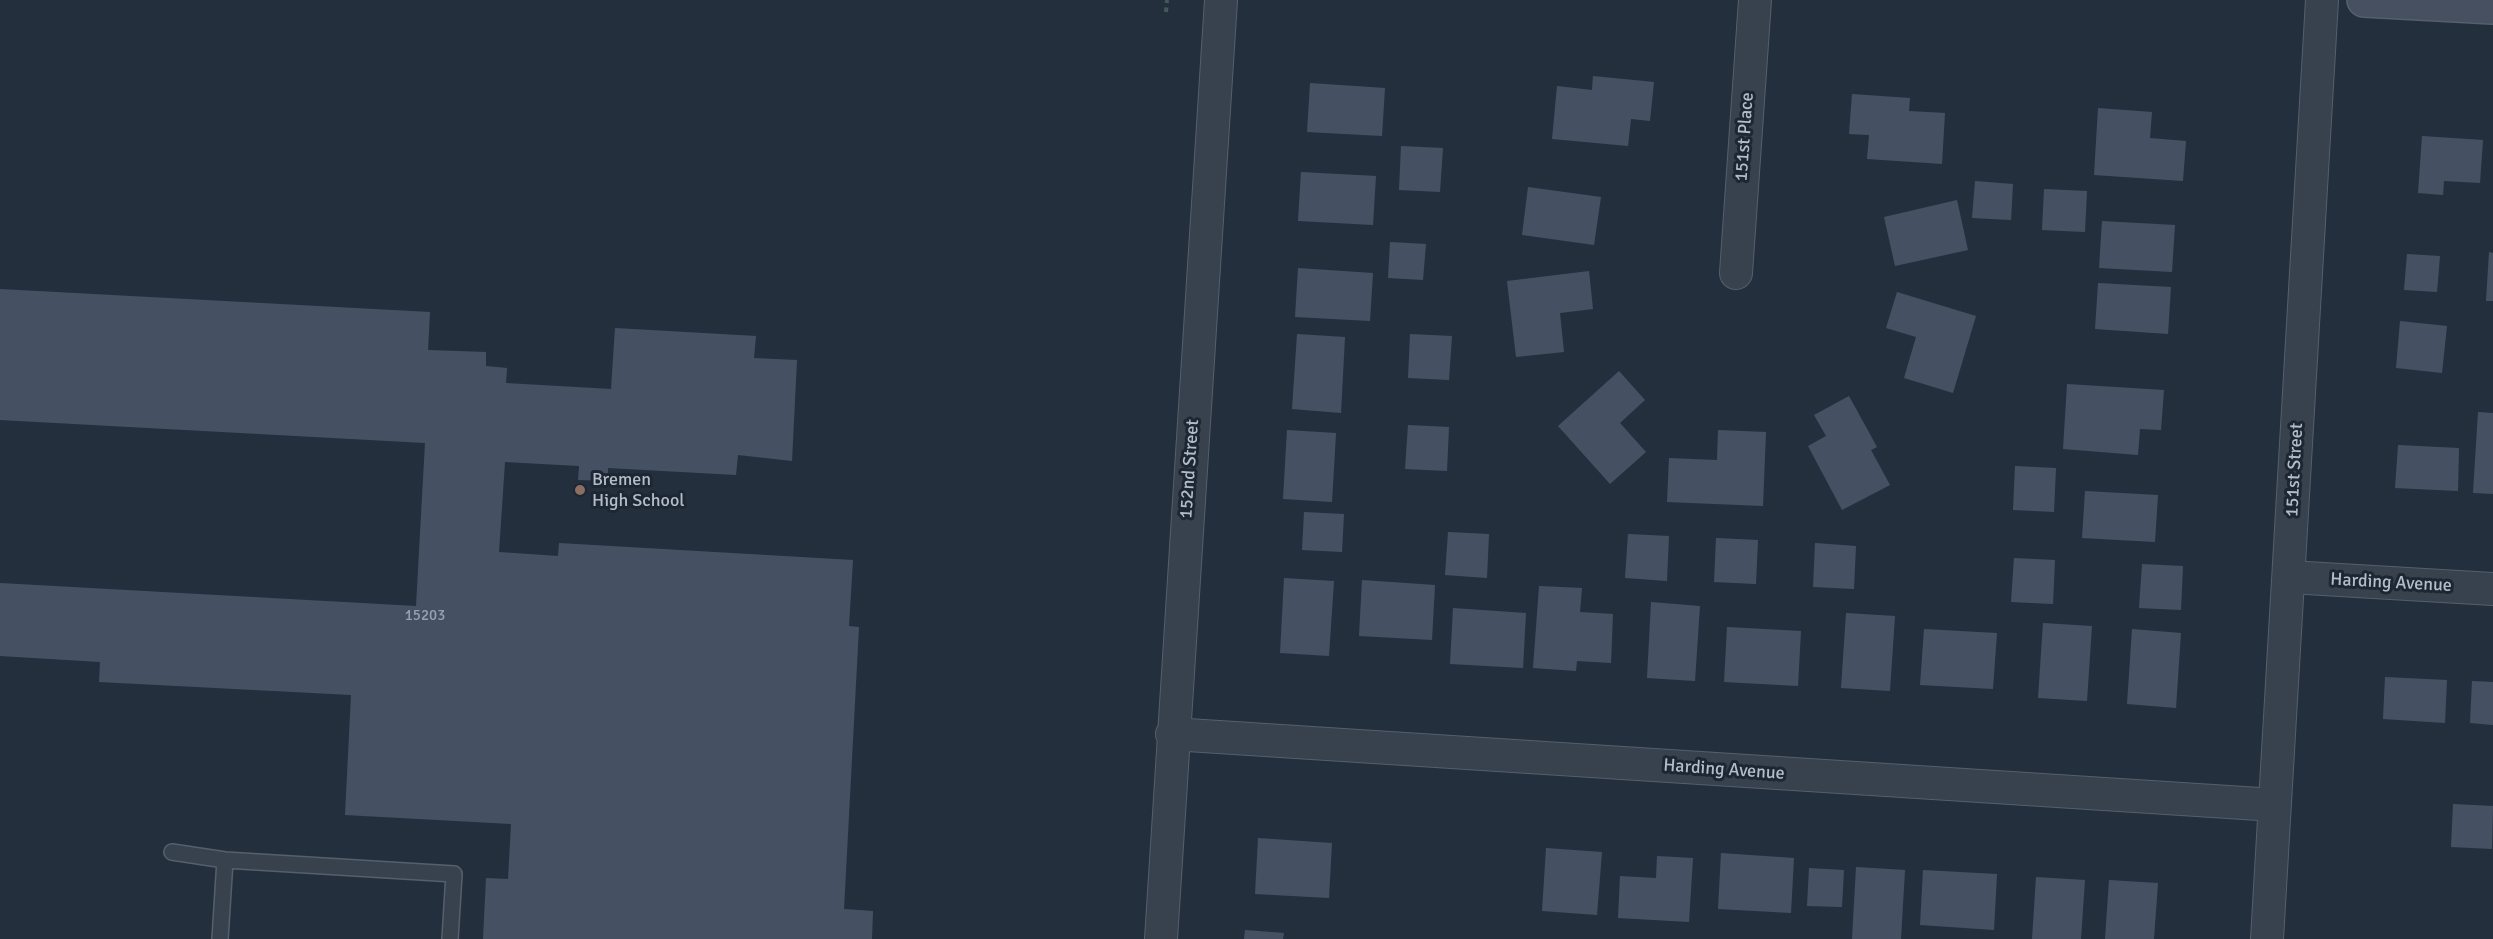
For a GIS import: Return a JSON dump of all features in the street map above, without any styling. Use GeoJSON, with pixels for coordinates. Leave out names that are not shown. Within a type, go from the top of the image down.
{"type":"FeatureCollection","features":[{"type":"Feature","properties":{"kind":"main road"},"geometry":{"type":"LineString","coordinates":[[2364,0],[2493,7]]}},
{"type":"Feature","properties":{"kind":"street","name":"152nd Street"},"geometry":{"type":"LineString","coordinates":[[1161,939],[1172,734],[1221,0]]}},
{"type":"Feature","properties":{"kind":"street","name":"151st Place"},"geometry":{"type":"LineString","coordinates":[[1736,273],[1755,0]]}},
{"type":"Feature","properties":{"kind":"street","name":"151st Street"},"geometry":{"type":"LineString","coordinates":[[2267,939],[2322,0]]}},
{"type":"Feature","properties":{"kind":"street","name":"Harding Avenue"},"geometry":{"type":"LineString","coordinates":[[2289,577],[2493,589]]}},
{"type":"Feature","properties":{"kind":"street","name":"Harding Avenue"},"geometry":{"type":"LineString","coordinates":[[1172,734],[2275,805]]}},
{"type":"Feature","properties":{"kind":"lane"},"geometry":{"type":"LineString","coordinates":[[172,852],[225,860],[454,874],[450,939]]}},
{"type":"Feature","properties":{"kind":"lane"},"geometry":{"type":"LineString","coordinates":[[220,939],[225,860]]}},
{"type":"Feature","properties":{"kind":"path"},"geometry":{"type":"LineString","coordinates":[[1166,12],[1167,0]]}},
{"type":"Feature","properties":{"kind":"building"},"geometry":{"type":"Polygon","coordinates":[[[1593,76],[1654,82],[1650,121],[1631,119],[1628,146],[1552,139],[1557,86],[1592,90],[1593,76]]]}},
{"type":"Feature","properties":{"kind":"building"},"geometry":{"type":"Polygon","coordinates":[[[1310,83],[1385,88],[1382,136],[1307,132],[1310,83]]]}},
{"type":"Feature","properties":{"kind":"building"},"geometry":{"type":"Polygon","coordinates":[[[1852,94],[1910,98],[1909,111],[1945,113],[1942,164],[1867,159],[1869,135],[1849,134],[1852,94]]]}},
{"type":"Feature","properties":{"kind":"building"},"geometry":{"type":"Polygon","coordinates":[[[2098,108],[2152,112],[2150,138],[2186,141],[2183,181],[2094,175],[2098,108]]]}},
{"type":"Feature","properties":{"kind":"building"},"geometry":{"type":"Polygon","coordinates":[[[2422,136],[2483,140],[2480,183],[2444,181],[2443,195],[2418,193],[2422,136]]]}},
{"type":"Feature","properties":{"kind":"building"},"geometry":{"type":"Polygon","coordinates":[[[1401,146],[1443,148],[1440,192],[1399,190],[1401,146]]]}},
{"type":"Feature","properties":{"kind":"building"},"geometry":{"type":"Polygon","coordinates":[[[1301,172],[1376,176],[1373,225],[1298,221],[1301,172]]]}},
{"type":"Feature","properties":{"kind":"building"},"geometry":{"type":"Polygon","coordinates":[[[1975,181],[2013,184],[2011,220],[1972,218],[1975,181]]]}},
{"type":"Feature","properties":{"kind":"building"},"geometry":{"type":"Polygon","coordinates":[[[1528,187],[1601,197],[1594,245],[1522,235],[1528,187]]]}},
{"type":"Feature","properties":{"kind":"building"},"geometry":{"type":"Polygon","coordinates":[[[2044,189],[2087,191],[2085,232],[2042,230],[2044,189]]]}},
{"type":"Feature","properties":{"kind":"building"},"geometry":{"type":"Polygon","coordinates":[[[1957,200],[1968,250],[1895,266],[1884,217],[1957,200]]]}},
{"type":"Feature","properties":{"kind":"building"},"geometry":{"type":"Polygon","coordinates":[[[2102,221],[2175,225],[2172,272],[2099,268],[2102,221]]]}},
{"type":"Feature","properties":{"kind":"building"},"geometry":{"type":"Polygon","coordinates":[[[1390,242],[1426,244],[1423,280],[1388,278],[1390,242]]]}},
{"type":"Feature","properties":{"kind":"building"},"geometry":{"type":"Polygon","coordinates":[[[2489,252],[2493,253],[2493,301],[2486,301],[2489,252]]]}},
{"type":"Feature","properties":{"kind":"building"},"geometry":{"type":"Polygon","coordinates":[[[2407,254],[2440,256],[2437,292],[2404,290],[2407,254]]]}},
{"type":"Feature","properties":{"kind":"building"},"geometry":{"type":"Polygon","coordinates":[[[1298,268],[1373,273],[1370,321],[1295,317],[1298,268]]]}},
{"type":"Feature","properties":{"kind":"building"},"geometry":{"type":"Polygon","coordinates":[[[1589,271],[1593,309],[1560,313],[1564,352],[1516,357],[1507,281],[1589,271]]]}},
{"type":"Feature","properties":{"kind":"building"},"geometry":{"type":"Polygon","coordinates":[[[2098,283],[2171,287],[2168,334],[2095,329],[2098,283]]]}},
{"type":"Feature","properties":{"kind":"building"},"geometry":{"type":"Polygon","coordinates":[[[0,289],[430,312],[428,350],[486,352],[486,366],[507,368],[506,383],[611,389],[615,328],[756,336],[754,358],[797,360],[792,461],[738,455],[736,475],[608,468],[608,481],[578,480],[579,466],[505,462],[499,552],[558,556],[559,543],[853,560],[849,626],[859,627],[844,909],[873,911],[872,939],[483,939],[486,878],[508,879],[511,824],[345,815],[351,695],[99,682],[100,662],[0,656],[0,583],[416,606],[425,443],[0,420],[0,289]]]}},
{"type":"Feature","properties":{"kind":"building"},"geometry":{"type":"Polygon","coordinates":[[[1897,292],[1976,316],[1953,393],[1904,378],[1916,337],[1886,328],[1897,292]]]}},
{"type":"Feature","properties":{"kind":"building"},"geometry":{"type":"Polygon","coordinates":[[[2400,321],[2447,326],[2442,373],[2396,368],[2400,321]]]}},
{"type":"Feature","properties":{"kind":"building"},"geometry":{"type":"Polygon","coordinates":[[[1297,334],[1345,337],[1341,413],[1292,409],[1297,334]]]}},
{"type":"Feature","properties":{"kind":"building"},"geometry":{"type":"Polygon","coordinates":[[[1410,334],[1452,336],[1449,380],[1408,378],[1410,334]]]}},
{"type":"Feature","properties":{"kind":"building"},"geometry":{"type":"Polygon","coordinates":[[[1619,371],[1645,400],[1620,423],[1646,452],[1610,484],[1558,426],[1619,371]]]}},
{"type":"Feature","properties":{"kind":"building"},"geometry":{"type":"Polygon","coordinates":[[[2067,384],[2164,390],[2161,430],[2140,429],[2138,455],[2063,449],[2067,384]]]}},
{"type":"Feature","properties":{"kind":"building"},"geometry":{"type":"Polygon","coordinates":[[[1849,396],[1877,447],[1871,450],[1890,485],[1842,510],[1808,446],[1826,436],[1814,415],[1849,396]]]}},
{"type":"Feature","properties":{"kind":"building"},"geometry":{"type":"Polygon","coordinates":[[[2478,412],[2493,413],[2493,494],[2473,493],[2478,412]]]}},
{"type":"Feature","properties":{"kind":"building"},"geometry":{"type":"Polygon","coordinates":[[[1408,425],[1449,427],[1447,471],[1405,469],[1408,425]]]}},
{"type":"Feature","properties":{"kind":"building"},"geometry":{"type":"Polygon","coordinates":[[[1287,430],[1336,433],[1332,502],[1283,499],[1287,430]]]}},
{"type":"Feature","properties":{"kind":"building"},"geometry":{"type":"Polygon","coordinates":[[[1718,430],[1766,432],[1763,506],[1667,502],[1669,458],[1717,460],[1718,430]]]}},
{"type":"Feature","properties":{"kind":"building"},"geometry":{"type":"Polygon","coordinates":[[[2398,445],[2459,448],[2458,491],[2395,488],[2398,445]]]}},
{"type":"Feature","properties":{"kind":"building"},"geometry":{"type":"Polygon","coordinates":[[[2015,466],[2056,468],[2054,512],[2013,510],[2015,466]]]}},
{"type":"Feature","properties":{"kind":"building"},"geometry":{"type":"Polygon","coordinates":[[[2085,491],[2158,495],[2155,542],[2082,538],[2085,491]]]}},
{"type":"Feature","properties":{"kind":"building"},"geometry":{"type":"Polygon","coordinates":[[[1304,512],[1344,514],[1342,552],[1302,550],[1304,512]]]}},
{"type":"Feature","properties":{"kind":"building"},"geometry":{"type":"Polygon","coordinates":[[[1448,532],[1489,534],[1487,578],[1445,575],[1448,532]]]}},
{"type":"Feature","properties":{"kind":"building"},"geometry":{"type":"Polygon","coordinates":[[[1628,534],[1669,536],[1667,581],[1625,578],[1628,534]]]}},
{"type":"Feature","properties":{"kind":"building"},"geometry":{"type":"Polygon","coordinates":[[[1716,538],[1758,540],[1756,584],[1714,582],[1716,538]]]}},
{"type":"Feature","properties":{"kind":"building"},"geometry":{"type":"Polygon","coordinates":[[[1815,543],[1856,546],[1854,589],[1813,587],[1815,543]]]}},
{"type":"Feature","properties":{"kind":"building"},"geometry":{"type":"Polygon","coordinates":[[[2014,558],[2055,560],[2053,604],[2011,602],[2014,558]]]}},
{"type":"Feature","properties":{"kind":"building"},"geometry":{"type":"Polygon","coordinates":[[[2142,564],[2183,566],[2181,610],[2139,608],[2142,564]]]}},
{"type":"Feature","properties":{"kind":"building"},"geometry":{"type":"Polygon","coordinates":[[[1284,578],[1334,581],[1329,656],[1280,653],[1284,578]]]}},
{"type":"Feature","properties":{"kind":"building"},"geometry":{"type":"Polygon","coordinates":[[[1362,580],[1435,585],[1432,640],[1359,636],[1362,580]]]}},
{"type":"Feature","properties":{"kind":"building"},"geometry":{"type":"Polygon","coordinates":[[[1539,586],[1582,588],[1580,612],[1613,614],[1611,663],[1577,661],[1576,671],[1533,668],[1539,586]]]}},
{"type":"Feature","properties":{"kind":"building"},"geometry":{"type":"Polygon","coordinates":[[[1651,602],[1700,606],[1695,681],[1647,678],[1651,602]]]}},
{"type":"Feature","properties":{"kind":"building"},"geometry":{"type":"Polygon","coordinates":[[[1453,608],[1526,613],[1523,668],[1450,664],[1453,608]]]}},
{"type":"Feature","properties":{"kind":"building"},"geometry":{"type":"Polygon","coordinates":[[[1846,613],[1895,616],[1890,691],[1841,688],[1846,613]]]}},
{"type":"Feature","properties":{"kind":"building"},"geometry":{"type":"Polygon","coordinates":[[[2043,623],[2092,626],[2087,701],[2038,698],[2043,623]]]}},
{"type":"Feature","properties":{"kind":"building"},"geometry":{"type":"Polygon","coordinates":[[[1727,627],[1801,631],[1798,686],[1724,682],[1727,627]]]}},
{"type":"Feature","properties":{"kind":"building"},"geometry":{"type":"Polygon","coordinates":[[[1924,629],[1997,633],[1993,689],[1920,685],[1924,629]]]}},
{"type":"Feature","properties":{"kind":"building"},"geometry":{"type":"Polygon","coordinates":[[[2132,629],[2181,633],[2176,708],[2127,704],[2132,629]]]}},
{"type":"Feature","properties":{"kind":"building"},"geometry":{"type":"Polygon","coordinates":[[[2385,677],[2447,680],[2445,723],[2383,719],[2385,677]]]}},
{"type":"Feature","properties":{"kind":"building"},"geometry":{"type":"Polygon","coordinates":[[[2472,681],[2493,682],[2493,725],[2470,723],[2472,681]]]}},
{"type":"Feature","properties":{"kind":"building"},"geometry":{"type":"Polygon","coordinates":[[[2453,804],[2493,806],[2492,849],[2451,847],[2453,804]]]}},
{"type":"Feature","properties":{"kind":"building"},"geometry":{"type":"Polygon","coordinates":[[[1258,838],[1332,843],[1329,898],[1255,894],[1258,838]]]}},
{"type":"Feature","properties":{"kind":"building"},"geometry":{"type":"Polygon","coordinates":[[[1546,848],[1602,852],[1597,915],[1542,911],[1546,848]]]}},
{"type":"Feature","properties":{"kind":"building"},"geometry":{"type":"Polygon","coordinates":[[[1721,853],[1794,858],[1791,913],[1718,909],[1721,853]]]}},
{"type":"Feature","properties":{"kind":"building"},"geometry":{"type":"Polygon","coordinates":[[[1657,856],[1693,858],[1689,922],[1618,918],[1620,876],[1656,878],[1657,856]]]}},
{"type":"Feature","properties":{"kind":"building"},"geometry":{"type":"Polygon","coordinates":[[[1856,867],[1905,870],[1901,939],[1852,939],[1856,867]]]}},
{"type":"Feature","properties":{"kind":"building"},"geometry":{"type":"Polygon","coordinates":[[[1809,868],[1844,870],[1842,907],[1807,906],[1809,868]]]}},
{"type":"Feature","properties":{"kind":"building"},"geometry":{"type":"Polygon","coordinates":[[[1923,870],[1997,874],[1994,930],[1920,925],[1923,870]]]}},
{"type":"Feature","properties":{"kind":"building"},"geometry":{"type":"Polygon","coordinates":[[[2036,877],[2085,880],[2081,939],[2032,939],[2036,877]]]}},
{"type":"Feature","properties":{"kind":"building"},"geometry":{"type":"Polygon","coordinates":[[[2109,880],[2158,883],[2154,939],[2105,939],[2109,880]]]}},
{"type":"Feature","properties":{"kind":"building"},"geometry":{"type":"Polygon","coordinates":[[[1245,930],[1284,933],[1283,939],[1244,939],[1245,930]]]}},
{"type":"Feature","properties":{"kind":"place","name":"Bremen High School"},"geometry":{"type":"Point","coordinates":[580,490]}}]}
